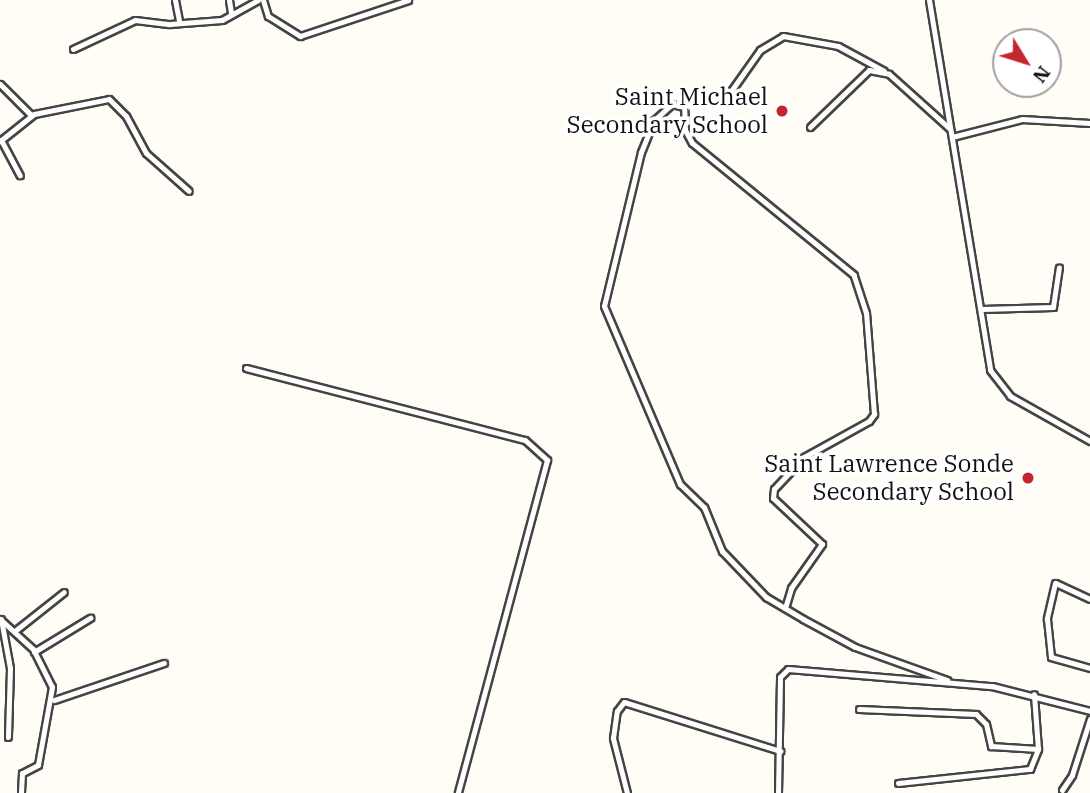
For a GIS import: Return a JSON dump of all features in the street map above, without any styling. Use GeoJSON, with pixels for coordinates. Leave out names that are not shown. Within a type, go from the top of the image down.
{"type":"FeatureCollection","features":[{"type":"Feature","properties":{"kind":"street"},"geometry":{"type":"LineString","coordinates":[[175,0],[179,21]]}},
{"type":"Feature","properties":{"kind":"street"},"geometry":{"type":"LineString","coordinates":[[229,0],[231,13]]}},
{"type":"Feature","properties":{"kind":"street"},"geometry":{"type":"LineString","coordinates":[[73,49],[135,20],[222,20],[260,0],[268,16],[300,36],[408,0]]}},
{"type":"Feature","properties":{"kind":"street"},"geometry":{"type":"LineString","coordinates":[[929,0],[990,370],[1002,390],[1090,441]]}},
{"type":"Feature","properties":{"kind":"street"},"geometry":{"type":"LineString","coordinates":[[724,101],[760,50],[783,36],[838,46],[884,71],[949,128]]}},
{"type":"Feature","properties":{"kind":"street"},"geometry":{"type":"LineString","coordinates":[[810,127],[869,70],[884,71]]}},
{"type":"Feature","properties":{"kind":"street"},"geometry":{"type":"LineString","coordinates":[[0,84],[31,115]]}},
{"type":"Feature","properties":{"kind":"street"},"geometry":{"type":"LineString","coordinates":[[20,175],[0,140],[31,115],[109,99],[126,116],[146,153],[189,191]]}},
{"type":"Feature","properties":{"kind":"street"},"geometry":{"type":"LineString","coordinates":[[785,608],[791,589],[822,544],[774,498],[774,489],[804,457],[869,421],[874,414],[866,313],[854,275],[692,143],[685,130],[684,107],[672,104],[654,120],[641,152],[605,293],[606,317],[654,415],[680,484],[704,507],[722,551],[757,590],[785,608],[855,647],[927,669],[947,680]]}},
{"type":"Feature","properties":{"kind":"street"},"geometry":{"type":"LineString","coordinates":[[952,137],[1022,120],[1090,122]]}},
{"type":"Feature","properties":{"kind":"street"},"geometry":{"type":"LineString","coordinates":[[982,309],[1053,307],[1059,267]]}},
{"type":"Feature","properties":{"kind":"street"},"geometry":{"type":"LineString","coordinates":[[246,368],[525,440],[542,452],[547,460],[458,793]]}},
{"type":"Feature","properties":{"kind":"street"},"geometry":{"type":"LineString","coordinates":[[1090,600],[1055,583],[1047,629],[1053,659],[1090,668]]}},
{"type":"Feature","properties":{"kind":"street"},"geometry":{"type":"LineString","coordinates":[[16,630],[64,592]]}},
{"type":"Feature","properties":{"kind":"street"},"geometry":{"type":"LineString","coordinates":[[34,652],[90,618]]}},
{"type":"Feature","properties":{"kind":"street"},"geometry":{"type":"LineString","coordinates":[[0,619],[16,630],[34,652],[52,687],[54,699],[38,765],[22,773],[22,793]]}},
{"type":"Feature","properties":{"kind":"street"},"geometry":{"type":"LineString","coordinates":[[0,619],[10,668],[8,737]]}},
{"type":"Feature","properties":{"kind":"street"},"geometry":{"type":"LineString","coordinates":[[54,699],[164,663]]}},
{"type":"Feature","properties":{"kind":"street"},"geometry":{"type":"LineString","coordinates":[[778,793],[780,677],[788,668],[947,680],[1034,694],[1090,711]]}},
{"type":"Feature","properties":{"kind":"street"},"geometry":{"type":"LineString","coordinates":[[898,783],[1027,771],[1038,750],[1034,694]]}},
{"type":"Feature","properties":{"kind":"street"},"geometry":{"type":"LineString","coordinates":[[627,793],[613,738],[617,711],[624,702],[780,751]]}},
{"type":"Feature","properties":{"kind":"street"},"geometry":{"type":"LineString","coordinates":[[859,709],[976,714],[986,723],[991,746],[1038,750]]}},
{"type":"Feature","properties":{"kind":"street"},"geometry":{"type":"LineString","coordinates":[[1062,790],[1072,775],[1090,719]]}},
{"type":"Feature","properties":{"kind":"place","name":"Saint Michael Secondary School"},"geometry":{"type":"Point","coordinates":[782,111]}},
{"type":"Feature","properties":{"kind":"place","name":"Saint Lawrence Sonde Secondary School"},"geometry":{"type":"Point","coordinates":[1028,478]}}]}
